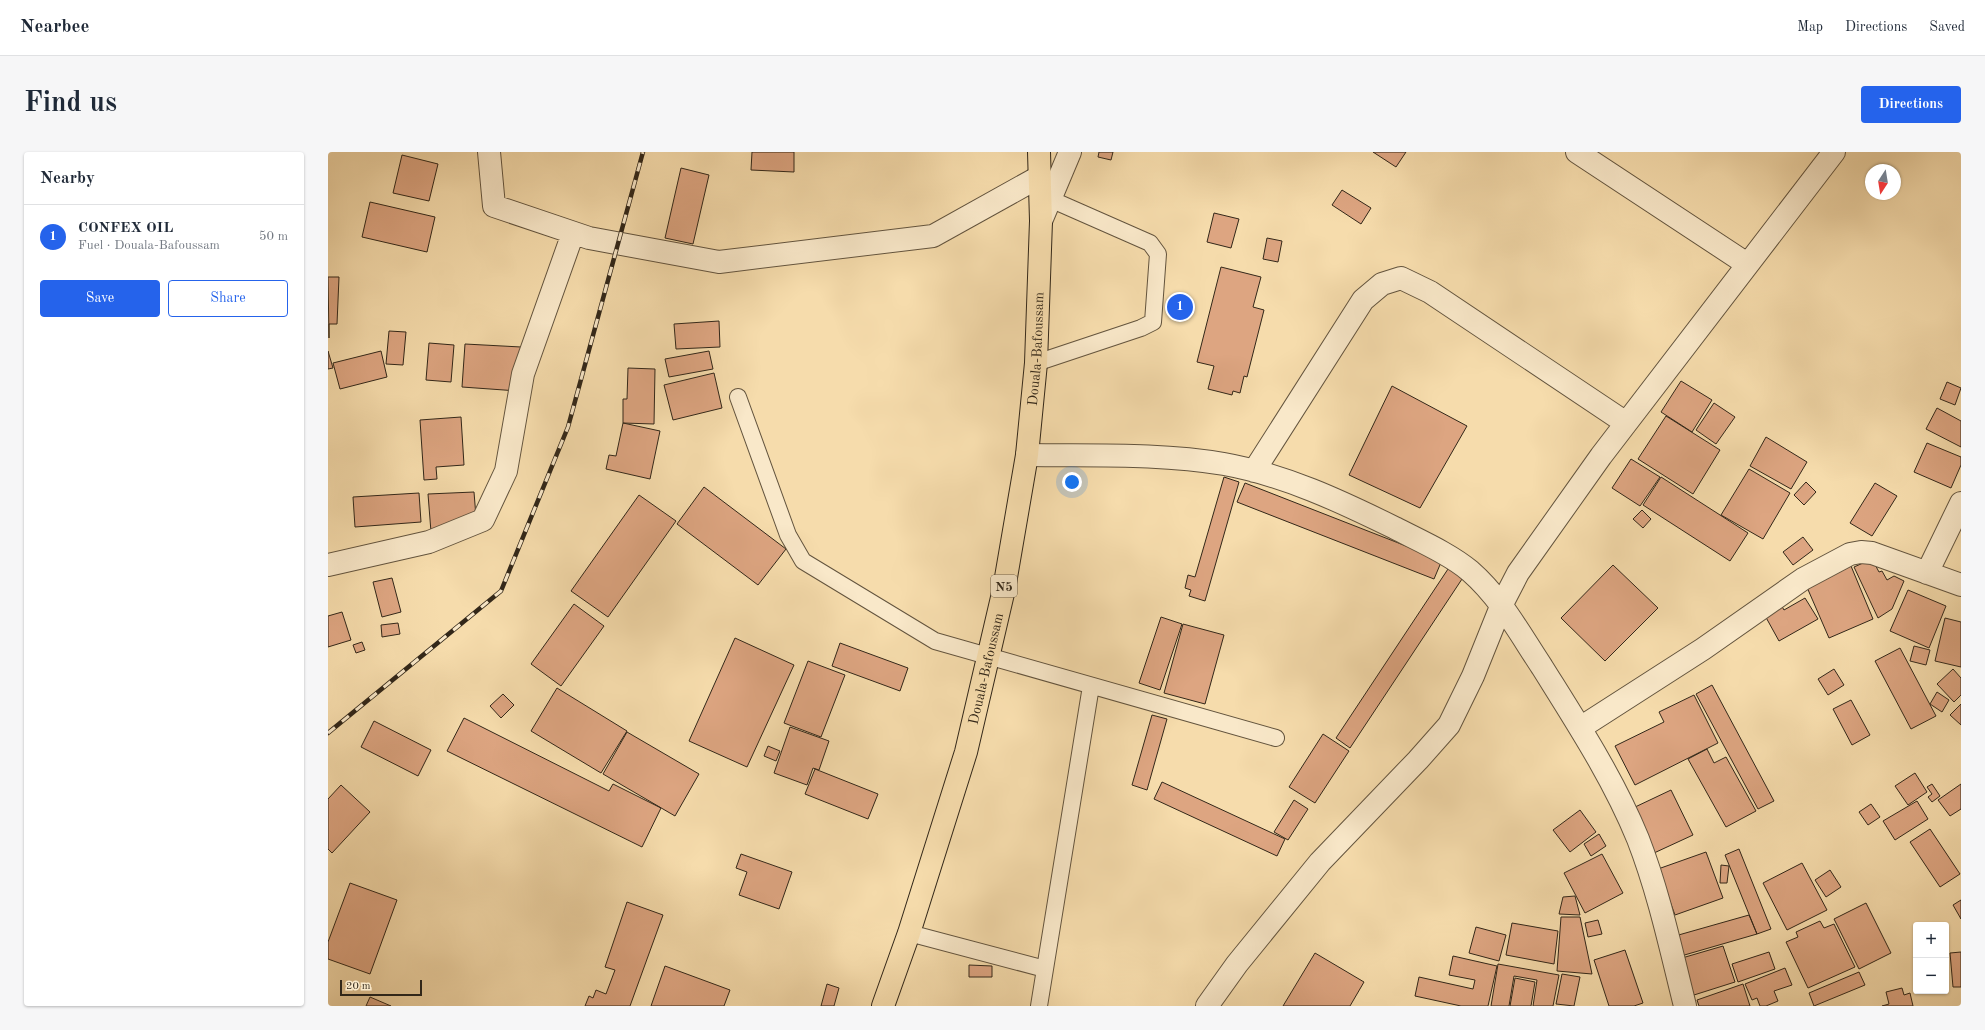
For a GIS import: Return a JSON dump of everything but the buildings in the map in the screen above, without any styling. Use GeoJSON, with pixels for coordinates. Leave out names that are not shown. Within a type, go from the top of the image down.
{"type":"FeatureCollection","features":[{"type":"Feature","properties":{"kind":"highway","name":"Douala-Bafoussam"},"geometry":{"type":"LineString","coordinates":[[883,1006],[909,933],[966,752],[1004,589],[1027,455],[1036,363],[1041,221],[1039,152]]}},
{"type":"Feature","properties":{"kind":"street"},"geometry":{"type":"LineString","coordinates":[[489,152],[494,206],[589,238],[719,262],[933,236],[1039,177]]}},
{"type":"Feature","properties":{"kind":"street"},"geometry":{"type":"LineString","coordinates":[[1041,221],[1070,152]]}},
{"type":"Feature","properties":{"kind":"street"},"geometry":{"type":"LineString","coordinates":[[1577,152],[1747,264]]}},
{"type":"Feature","properties":{"kind":"street"},"geometry":{"type":"LineString","coordinates":[[1207,1006],[1237,964],[1320,862],[1413,766],[1449,725],[1473,676],[1502,604],[1518,574],[1549,528],[1626,423],[1834,152]]}},
{"type":"Feature","properties":{"kind":"street"},"geometry":{"type":"LineString","coordinates":[[328,565],[429,542],[483,520],[506,471],[523,374],[573,233]]}},
{"type":"Feature","properties":{"kind":"street"},"geometry":{"type":"LineString","coordinates":[[1254,471],[1363,300],[1382,284],[1401,278],[1430,292],[1626,423]]}},
{"type":"Feature","properties":{"kind":"street"},"geometry":{"type":"LineString","coordinates":[[1027,455],[1168,458],[1224,464],[1283,478],[1337,500],[1426,544],[1469,570],[1502,604],[1580,728],[1618,795],[1638,840],[1662,916],[1685,1006]]}},
{"type":"Feature","properties":{"kind":"street"},"geometry":{"type":"LineString","coordinates":[[1927,573],[1961,503]]}},
{"type":"Feature","properties":{"kind":"street"},"geometry":{"type":"LineString","coordinates":[[1580,728],[1703,649],[1803,579],[1850,554],[1861,552],[1872,553],[1961,585]]}},
{"type":"Feature","properties":{"kind":"lane"},"geometry":{"type":"LineString","coordinates":[[1036,363],[1141,328],[1153,322],[1158,254],[1150,243],[1050,199]]}},
{"type":"Feature","properties":{"kind":"lane"},"geometry":{"type":"LineString","coordinates":[[738,396],[788,535],[803,561],[935,641],[1276,738]]}},
{"type":"Feature","properties":{"kind":"lane"},"geometry":{"type":"LineString","coordinates":[[1039,1006],[1091,686]]}},
{"type":"Feature","properties":{"kind":"lane"},"geometry":{"type":"LineString","coordinates":[[909,933],[1045,969]]}},
{"type":"Feature","properties":{"kind":"railway"},"geometry":{"type":"LineString","coordinates":[[328,733],[501,591],[568,427],[643,152]]}},
{"type":"Feature","properties":{"kind":"place","name":"CONFEX OIL"},"geometry":{"type":"Point","coordinates":[1180,307]}}]}
